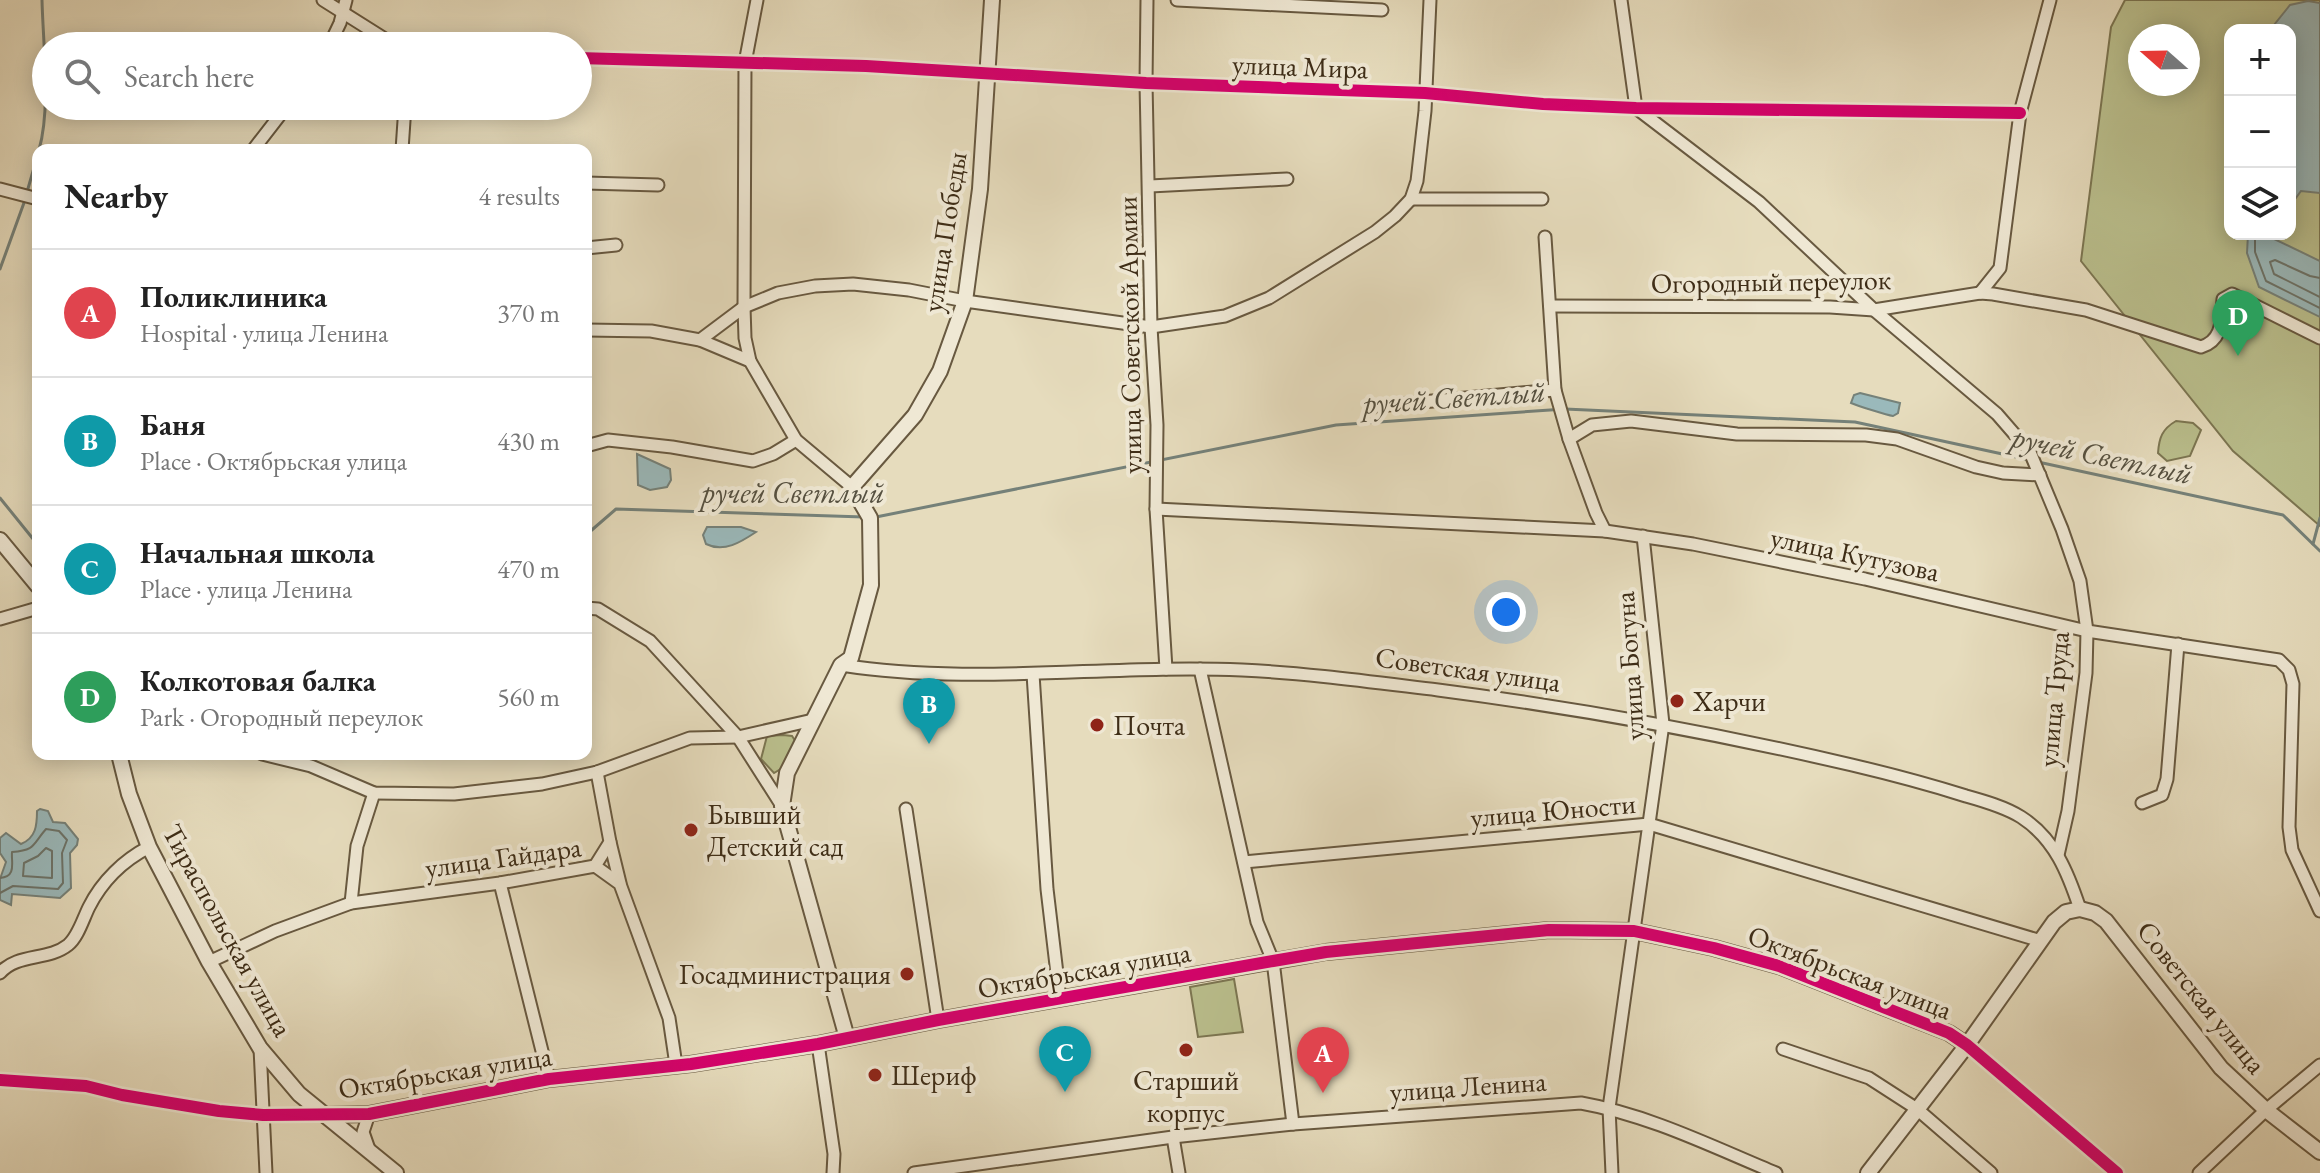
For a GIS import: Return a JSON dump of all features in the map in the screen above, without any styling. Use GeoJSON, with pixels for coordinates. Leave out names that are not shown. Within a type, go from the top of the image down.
{"type":"FeatureCollection","features":[{"type":"Feature","properties":{"kind":"street"},"geometry":{"type":"LineString","coordinates":[[323,0],[345,6],[378,32]]}},
{"type":"Feature","properties":{"kind":"street"},"geometry":{"type":"LineString","coordinates":[[757,0],[745,63],[744,307],[745,338],[750,361],[796,440],[852,487],[870,518],[871,585],[851,658],[841,665],[787,773],[782,806]]}},
{"type":"Feature","properties":{"kind":"street","name":"улица Победы"},"geometry":{"type":"LineString","coordinates":[[852,487],[915,415],[940,371],[965,301],[980,189],[992,0]]}},
{"type":"Feature","properties":{"kind":"street","name":"улица Советской Армии"},"geometry":{"type":"LineString","coordinates":[[1147,0],[1151,327],[1157,425],[1156,509],[1166,669]]}},
{"type":"Feature","properties":{"kind":"street"},"geometry":{"type":"LineString","coordinates":[[1177,0],[1382,10]]}},
{"type":"Feature","properties":{"kind":"street"},"geometry":{"type":"LineString","coordinates":[[700,340],[744,307],[778,293],[815,286],[853,284],[909,290],[965,301],[1151,327],[1225,316],[1269,298],[1375,232],[1411,199],[1417,181],[1430,0]]}},
{"type":"Feature","properties":{"kind":"street"},"geometry":{"type":"LineString","coordinates":[[1621,0],[1636,108]]}},
{"type":"Feature","properties":{"kind":"street"},"geometry":{"type":"LineString","coordinates":[[1980,293],[2000,268],[2020,113],[2050,0]]}},
{"type":"Feature","properties":{"kind":"street"},"geometry":{"type":"LineString","coordinates":[[335,32],[345,6]]}},
{"type":"Feature","properties":{"kind":"street","name":"улица Мира"},"geometry":{"type":"LineString","coordinates":[[592,58],[988,72],[1146,83],[1425,93],[1543,104],[1636,108],[2020,113]]}},
{"type":"Feature","properties":{"kind":"street","name":"улица Труда"},"geometry":{"type":"LineString","coordinates":[[1636,108],[1759,202],[1874,310],[1997,414],[2036,465],[2080,581],[2087,631],[2086,673],[2068,811],[2058,855]]}},
{"type":"Feature","properties":{"kind":"street"},"geometry":{"type":"LineString","coordinates":[[258,144],[276,120]]}},
{"type":"Feature","properties":{"kind":"street"},"geometry":{"type":"LineString","coordinates":[[402,144],[404,120]]}},
{"type":"Feature","properties":{"kind":"street"},"geometry":{"type":"LineString","coordinates":[[1150,186],[1287,179]]}},
{"type":"Feature","properties":{"kind":"street"},"geometry":{"type":"LineString","coordinates":[[592,183],[658,185]]}},
{"type":"Feature","properties":{"kind":"street"},"geometry":{"type":"LineString","coordinates":[[0,189],[32,197]]}},
{"type":"Feature","properties":{"kind":"street"},"geometry":{"type":"LineString","coordinates":[[1411,199],[1542,199]]}},
{"type":"Feature","properties":{"kind":"street"},"geometry":{"type":"LineString","coordinates":[[1545,237],[1555,390],[1569,439],[1605,531]]}},
{"type":"Feature","properties":{"kind":"street"},"geometry":{"type":"LineString","coordinates":[[592,247],[616,245]]}},
{"type":"Feature","properties":{"kind":"street","name":"Огородный переулок"},"geometry":{"type":"LineString","coordinates":[[1550,306],[1830,307],[1874,310],[1980,293],[2086,310],[2201,347],[2212,342],[2216,336],[2222,324],[2223,299],[2232,294],[2320,338]]}},
{"type":"Feature","properties":{"kind":"street"},"geometry":{"type":"LineString","coordinates":[[592,330],[651,331],[700,340],[750,361]]}},
{"type":"Feature","properties":{"kind":"street"},"geometry":{"type":"LineString","coordinates":[[1377,406],[1555,390]]}},
{"type":"Feature","properties":{"kind":"street"},"geometry":{"type":"LineString","coordinates":[[1569,439],[1592,425],[1631,421],[1737,434],[1866,435],[1897,439],[1990,470],[2036,465]]}},
{"type":"Feature","properties":{"kind":"street"},"geometry":{"type":"LineString","coordinates":[[592,444],[608,440],[753,461],[773,454],[796,440]]}},
{"type":"Feature","properties":{"kind":"street","name":"улица Кутузова"},"geometry":{"type":"LineString","coordinates":[[1156,509],[1605,531],[1643,536],[1865,579],[2087,631],[2272,658],[2285,664],[2293,684],[2289,827],[2292,850],[2320,911]]}},
{"type":"Feature","properties":{"kind":"street","name":"улица Богуна"},"geometry":{"type":"LineString","coordinates":[[1612,1173],[1609,1108],[1663,724],[1643,536]]}},
{"type":"Feature","properties":{"kind":"street"},"geometry":{"type":"LineString","coordinates":[[0,540],[32,579]]}},
{"type":"Feature","properties":{"kind":"street"},"geometry":{"type":"LineString","coordinates":[[592,608],[598,609],[650,641],[738,737],[782,806],[847,1038]]}},
{"type":"Feature","properties":{"kind":"street"},"geometry":{"type":"LineString","coordinates":[[0,619],[32,610]]}},
{"type":"Feature","properties":{"kind":"street"},"geometry":{"type":"LineString","coordinates":[[2142,803],[2162,795],[2165,787],[2178,644]]}},
{"type":"Feature","properties":{"kind":"street","name":"Советская улица"},"geometry":{"type":"LineString","coordinates":[[841,665],[897,672],[1033,674],[1200,669],[1315,675],[1485,696],[1663,724],[1914,780],[2019,816],[2043,836],[2058,855]]}},
{"type":"Feature","properties":{"kind":"street"},"geometry":{"type":"LineString","coordinates":[[1200,669],[1257,922],[1273,961],[1293,1124]]}},
{"type":"Feature","properties":{"kind":"street"},"geometry":{"type":"LineString","coordinates":[[1033,674],[1047,889],[1060,999]]}},
{"type":"Feature","properties":{"kind":"street"},"geometry":{"type":"LineString","coordinates":[[286,760],[311,766],[374,793],[454,794],[542,784],[597,772],[690,738],[738,737],[813,720]]}},
{"type":"Feature","properties":{"kind":"street","name":"Тираспольская улица"},"geometry":{"type":"LineString","coordinates":[[120,760],[129,794],[149,847],[209,962],[260,1048],[299,1094],[396,1173]]}},
{"type":"Feature","properties":{"kind":"street"},"geometry":{"type":"LineString","coordinates":[[597,772],[620,884],[669,1018],[676,1065]]}},
{"type":"Feature","properties":{"kind":"street"},"geometry":{"type":"LineString","coordinates":[[351,903],[357,846],[374,793]]}},
{"type":"Feature","properties":{"kind":"street"},"geometry":{"type":"LineString","coordinates":[[906,809],[938,1020]]}},
{"type":"Feature","properties":{"kind":"street","name":"улица Юности"},"geometry":{"type":"LineString","coordinates":[[1244,862],[1649,824],[2041,941]]}},
{"type":"Feature","properties":{"kind":"street"},"geometry":{"type":"LineString","coordinates":[[595,866],[610,842]]}},
{"type":"Feature","properties":{"kind":"street"},"geometry":{"type":"LineString","coordinates":[[0,973],[12,963],[59,950],[71,943],[105,882],[126,861],[149,847]]}},
{"type":"Feature","properties":{"kind":"street"},"geometry":{"type":"LineString","coordinates":[[1868,1173],[1967,1045],[2054,922],[2066,912],[2080,909],[2058,855]]}},
{"type":"Feature","properties":{"kind":"street","name":"улица Гайдара"},"geometry":{"type":"LineString","coordinates":[[209,962],[275,931],[351,903],[500,883],[595,866],[620,884]]}},
{"type":"Feature","properties":{"kind":"street"},"geometry":{"type":"LineString","coordinates":[[500,883],[549,1079]]}},
{"type":"Feature","properties":{"kind":"street","name":"Советская улица"},"geometry":{"type":"LineString","coordinates":[[2080,909],[2095,913],[2124,940],[2207,1052],[2266,1110],[2320,1152]]}},
{"type":"Feature","properties":{"kind":"street","name":"Октябрьская улица"},"geometry":{"type":"LineString","coordinates":[[0,1080],[86,1086],[191,1107],[263,1115],[369,1114],[549,1079],[676,1065],[818,1044],[1326,952],[1549,930],[1634,931],[1779,966],[1949,1033],[2117,1173]]}},
{"type":"Feature","properties":{"kind":"street"},"geometry":{"type":"LineString","coordinates":[[818,1044],[834,1154],[833,1173]]}},
{"type":"Feature","properties":{"kind":"street"},"geometry":{"type":"LineString","coordinates":[[260,1048],[266,1173]]}},
{"type":"Feature","properties":{"kind":"street"},"geometry":{"type":"LineString","coordinates":[[1783,1049],[1869,1078],[1917,1109],[1991,1173]]}},
{"type":"Feature","properties":{"kind":"street"},"geometry":{"type":"LineString","coordinates":[[2199,1173],[2320,1065]]}},
{"type":"Feature","properties":{"kind":"street","name":"улица Ленина"},"geometry":{"type":"LineString","coordinates":[[914,1173],[1173,1137],[1293,1124],[1581,1103],[1609,1108],[1776,1173]]}},
{"type":"Feature","properties":{"kind":"street"},"geometry":{"type":"LineString","coordinates":[[369,1114],[363,1132],[370,1152]]}},
{"type":"Feature","properties":{"kind":"street"},"geometry":{"type":"LineString","coordinates":[[1173,1137],[1179,1173]]}},
{"type":"Feature","properties":{"kind":"green space"},"geometry":{"type":"Polygon","coordinates":[[[2125,0],[2320,0],[2320,526],[2233,451],[2081,261],[2111,27],[2125,0]]]}},
{"type":"Feature","properties":{"kind":"green space"},"geometry":{"type":"Polygon","coordinates":[[[2176,421],[2193,423],[2201,430],[2190,456],[2167,461],[2158,453],[2159,443],[2164,431],[2176,421]]]}},
{"type":"Feature","properties":{"kind":"green space"},"geometry":{"type":"Polygon","coordinates":[[[767,736],[792,736],[796,742],[784,767],[774,773],[761,759],[767,736]]]}},
{"type":"Feature","properties":{"kind":"green space"},"geometry":{"type":"Polygon","coordinates":[[[1234,979],[1243,1032],[1198,1037],[1190,987],[1234,979]]]}},
{"type":"Feature","properties":{"kind":"water"},"geometry":{"type":"Polygon","coordinates":[[[2308,1],[2320,3],[2320,193],[2301,191],[2296,198],[2296,24],[2275,24],[2290,5],[2308,1]]]}},
{"type":"Feature","properties":{"kind":"water"},"geometry":{"type":"Polygon","coordinates":[[[2248,240],[2276,240],[2320,261],[2320,317],[2259,287],[2247,253],[2248,240]]]}},
{"type":"Feature","properties":{"kind":"water"},"geometry":{"type":"Polygon","coordinates":[[[1860,393],[1900,403],[1898,413],[1893,416],[1851,403],[1854,395],[1860,393]]]}},
{"type":"Feature","properties":{"kind":"water"},"geometry":{"type":"Polygon","coordinates":[[[637,454],[670,469],[671,480],[667,487],[650,490],[638,485],[637,454]]]}},
{"type":"Feature","properties":{"kind":"water"},"geometry":{"type":"Polygon","coordinates":[[[707,527],[741,527],[756,532],[738,543],[719,547],[706,544],[703,535],[707,527]]]}},
{"type":"Feature","properties":{"kind":"water"},"geometry":{"type":"Polygon","coordinates":[[[37,811],[48,811],[53,822],[65,823],[78,839],[70,853],[71,888],[60,898],[12,894],[11,905],[0,900],[0,879],[6,862],[0,853],[0,838],[6,833],[21,844],[26,841],[35,830],[37,811]]]}},
{"type":"Feature","properties":{"kind":"waterway","name":"ручей Светлый"},"geometry":{"type":"LineString","coordinates":[[42,0],[44,32]]}},
{"type":"Feature","properties":{"kind":"waterway","name":"ручей Светлый"},"geometry":{"type":"LineString","coordinates":[[40,144],[44,120]]}},
{"type":"Feature","properties":{"kind":"waterway","name":"ручей Светлый"},"geometry":{"type":"LineString","coordinates":[[27,192],[32,175]]}},
{"type":"Feature","properties":{"kind":"waterway","name":"ручей Светлый"},"geometry":{"type":"LineString","coordinates":[[0,269],[25,200]]}},
{"type":"Feature","properties":{"kind":"waterway","name":"ручей Светлый"},"geometry":{"type":"LineString","coordinates":[[876,517],[1336,425],[1565,409],[1855,422],[2030,460]]}},
{"type":"Feature","properties":{"kind":"waterway","name":"ручей Светлый"},"geometry":{"type":"LineString","coordinates":[[2038,462],[2283,515],[2320,551]]}},
{"type":"Feature","properties":{"kind":"waterway","name":"ручей Светлый"},"geometry":{"type":"LineString","coordinates":[[0,498],[32,538]]}},
{"type":"Feature","properties":{"kind":"waterway","name":"ручей Светлый"},"geometry":{"type":"LineString","coordinates":[[592,530],[616,509],[864,517]]}},
{"type":"Feature","properties":{"kind":"waterway"},"geometry":{"type":"LineString","coordinates":[[2313,544],[2320,518]]}},
{"type":"Feature","properties":{"kind":"cycle path"},"geometry":{"type":"LineString","coordinates":[[592,58],[866,66],[1146,83],[1425,93],[1543,104],[1636,108],[2020,113]]}},
{"type":"Feature","properties":{"kind":"cycle path"},"geometry":{"type":"LineString","coordinates":[[0,1080],[86,1086],[219,1111],[263,1115],[369,1114],[549,1079],[691,1064],[818,1044],[1326,952],[1549,930],[1634,931],[1779,966],[1949,1033],[2117,1173]]}},
{"type":"Feature","properties":{"kind":"place","name":"Колкотовая балка"},"geometry":{"type":"Point","coordinates":[2238,356]}},
{"type":"Feature","properties":{"kind":"place","name":"Харчи"},"geometry":{"type":"Point","coordinates":[1677,701]}},
{"type":"Feature","properties":{"kind":"place","name":"Почта"},"geometry":{"type":"Point","coordinates":[1097,725]}},
{"type":"Feature","properties":{"kind":"place","name":"Баня"},"geometry":{"type":"Point","coordinates":[929,744]}},
{"type":"Feature","properties":{"kind":"place","name":"Бывший Детский сад"},"geometry":{"type":"Point","coordinates":[691,830]}},
{"type":"Feature","properties":{"kind":"place","name":"Госадминистрация"},"geometry":{"type":"Point","coordinates":[907,974]}},
{"type":"Feature","properties":{"kind":"place","name":"Старший корпус"},"geometry":{"type":"Point","coordinates":[1186,1050]}},
{"type":"Feature","properties":{"kind":"place","name":"Шериф"},"geometry":{"type":"Point","coordinates":[875,1075]}},
{"type":"Feature","properties":{"kind":"place","name":"Начальная школа"},"geometry":{"type":"Point","coordinates":[1065,1092]}},
{"type":"Feature","properties":{"kind":"place","name":"Поликлиника"},"geometry":{"type":"Point","coordinates":[1323,1093]}}]}
